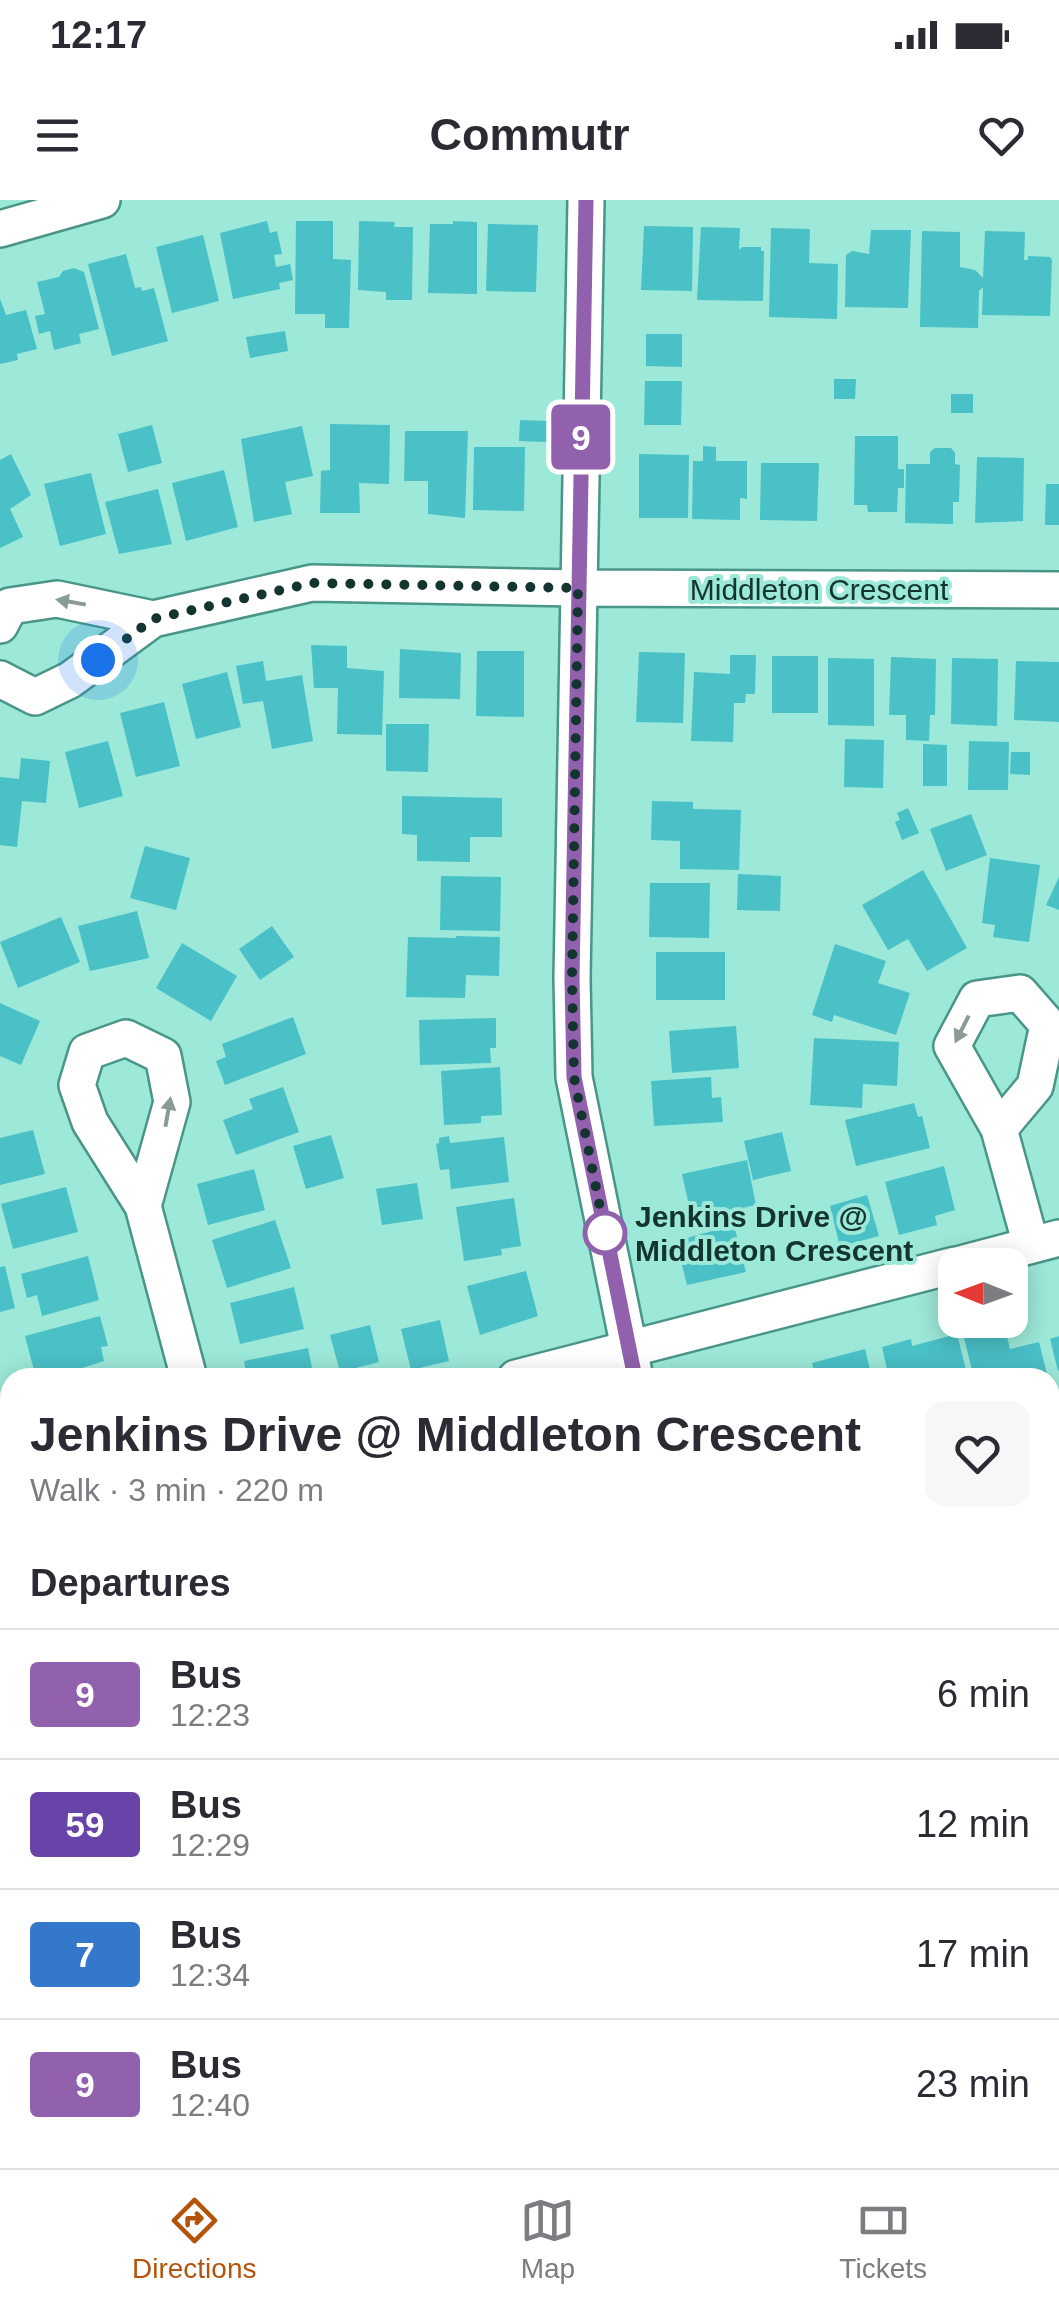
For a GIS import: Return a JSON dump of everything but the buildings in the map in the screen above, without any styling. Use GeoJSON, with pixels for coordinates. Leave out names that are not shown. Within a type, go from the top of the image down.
{"type":"FeatureCollection","features":[{"type":"Feature","properties":{"kind":"street"},"geometry":{"type":"LineString","coordinates":[[0,229],[102,200]]}},
{"type":"Feature","properties":{"kind":"street"},"geometry":{"type":"LineString","coordinates":[[586,200],[572,978],[574,1077],[631,1364]]}},
{"type":"Feature","properties":{"kind":"street","name":"Middleton Crescent"},"geometry":{"type":"LineString","coordinates":[[153,619],[312,583],[1059,590]]}},
{"type":"Feature","properties":{"kind":"street"},"geometry":{"type":"LineString","coordinates":[[0,625],[10,606],[58,599],[153,619]]}},
{"type":"Feature","properties":{"kind":"street"},"geometry":{"type":"LineString","coordinates":[[0,679],[34,697],[70,680],[153,619]]}},
{"type":"Feature","properties":{"kind":"street"},"geometry":{"type":"LineString","coordinates":[[999,1129],[1045,1242]]}},
{"type":"Feature","properties":{"kind":"street"},"geometry":{"type":"LineString","coordinates":[[144,1206],[186,1368]]}},
{"type":"Feature","properties":{"kind":"street"},"geometry":{"type":"LineString","coordinates":[[598,1368],[631,1364],[938,1270]]}},
{"type":"Feature","properties":{"kind":"bus line","name":"9"},"geometry":{"type":"LineString","coordinates":[[586,200],[572,978],[574,1077],[632,1368]]}},
{"type":"Feature","properties":{"kind":"place","name":"Jenkins Drive @ Middleton Crescent"},"geometry":{"type":"Point","coordinates":[605,1233]}},
{"type":"Feature","properties":{"kind":"route"},"geometry":{"type":"LineString","coordinates":[[98,660],[153,619],[312,583],[578,588],[574,1077],[605,1233]]}}]}
